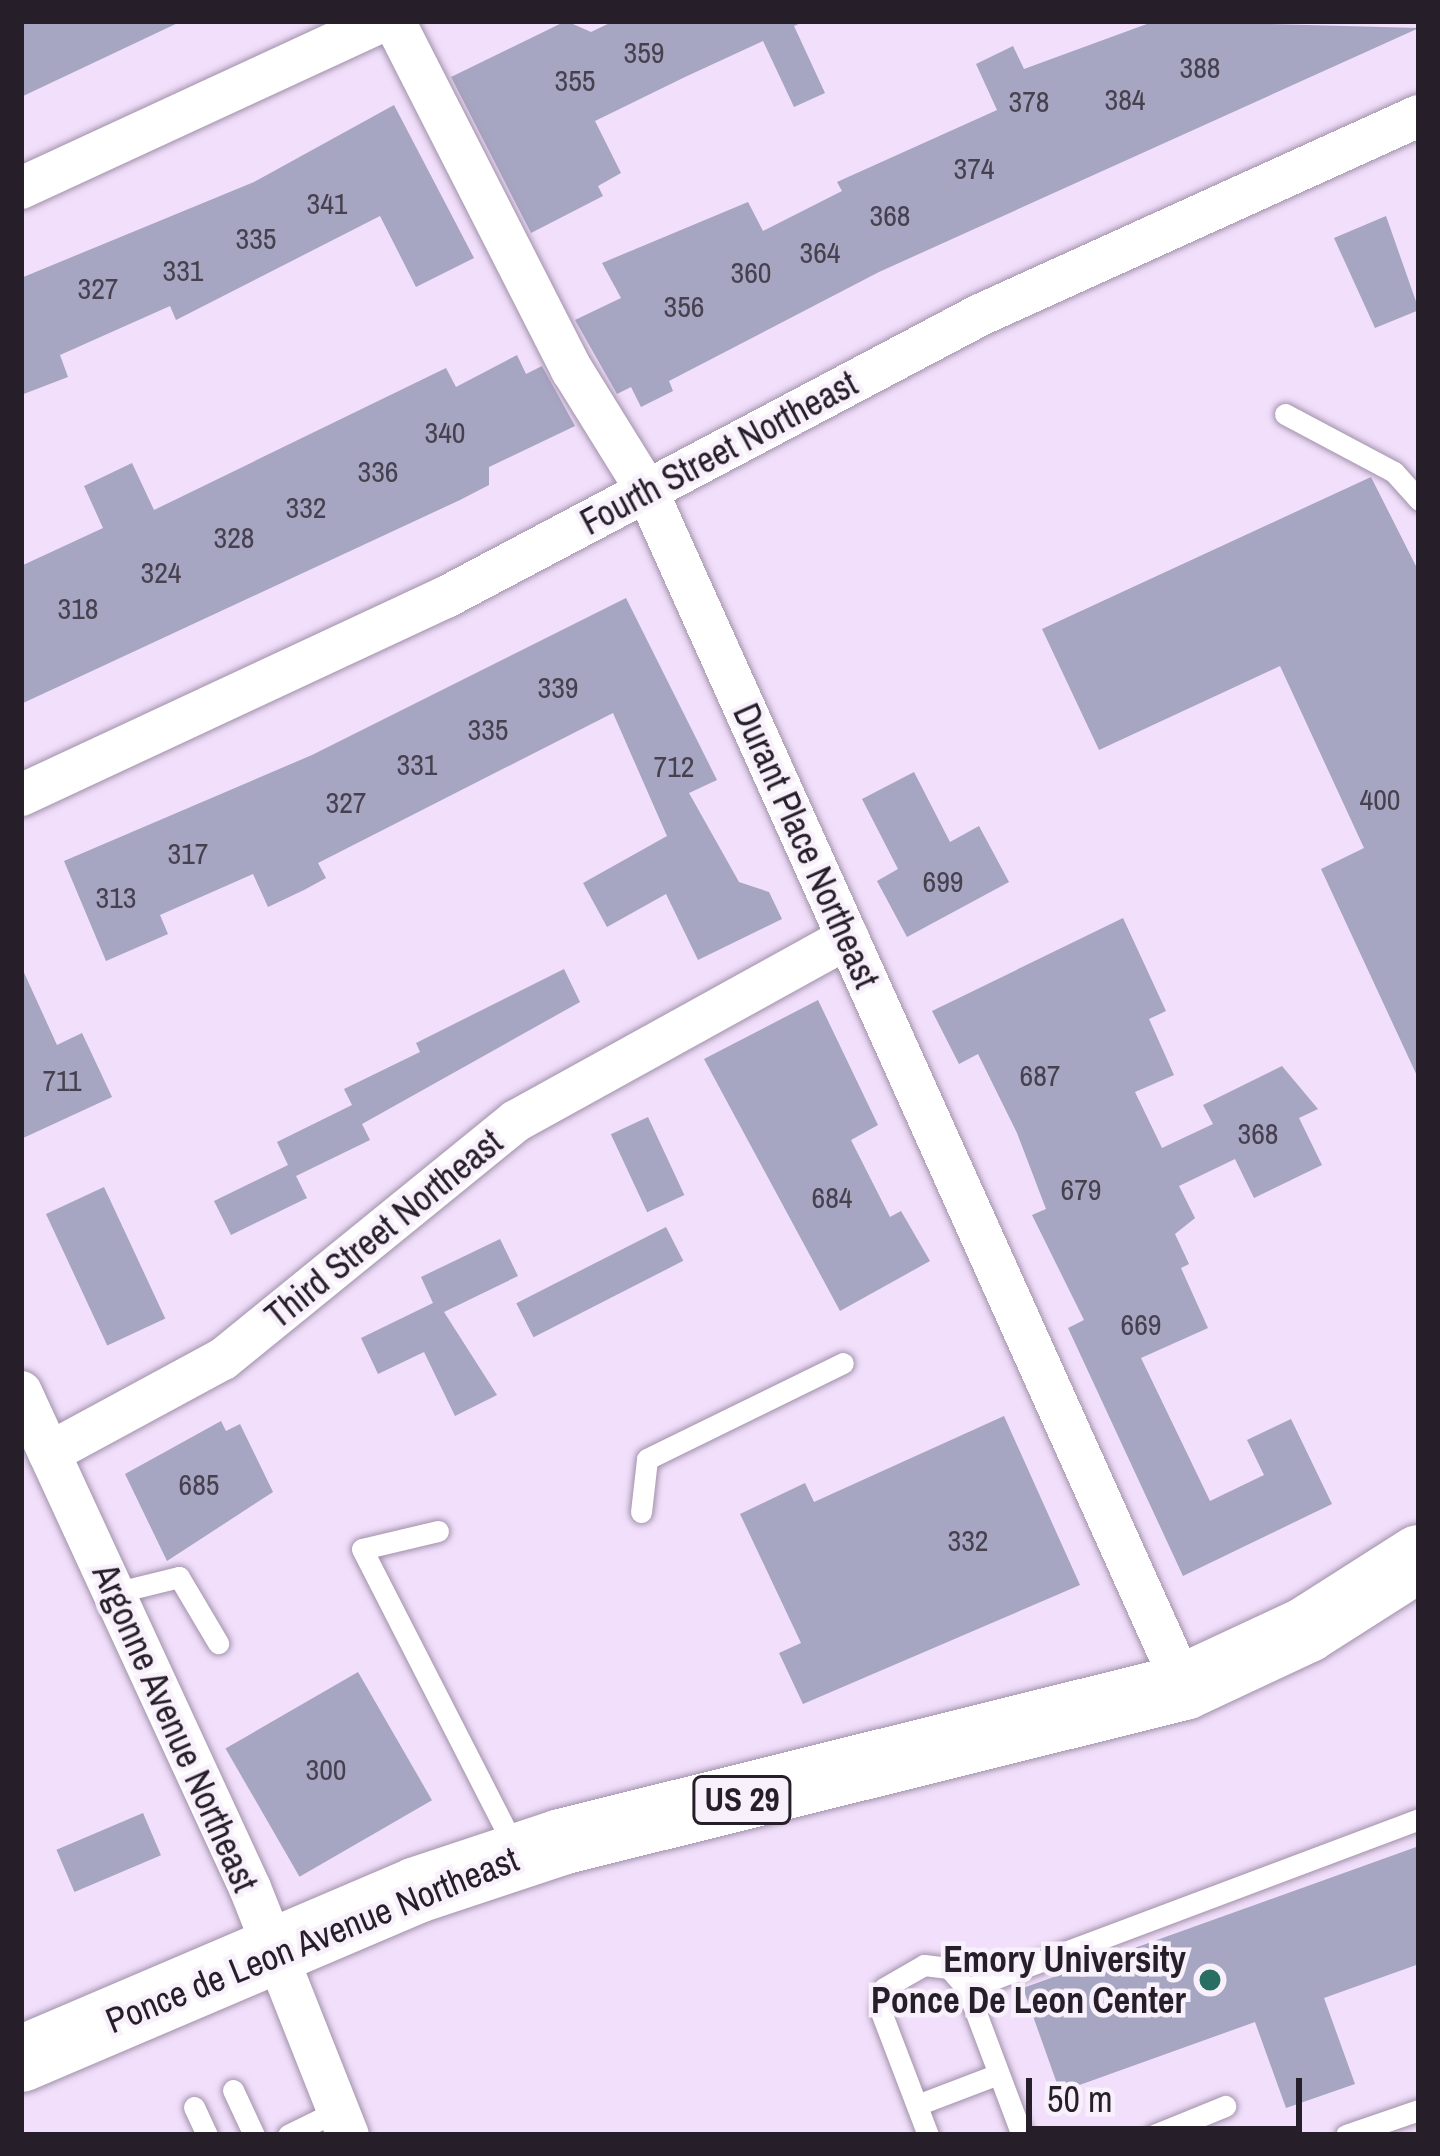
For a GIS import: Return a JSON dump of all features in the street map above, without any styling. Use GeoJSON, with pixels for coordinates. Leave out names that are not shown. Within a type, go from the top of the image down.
{"type":"FeatureCollection","features":[{"type":"Feature","properties":{"kind":"highway","name":"Ponce de Leon Avenue Northeast"},"geometry":{"type":"LineString","coordinates":[[21,2059],[271,1950],[519,1857],[1184,1687],[1306,1630],[1419,1558]]}},
{"type":"Feature","properties":{"kind":"street"},"geometry":{"type":"LineString","coordinates":[[21,188],[382,21]]}},
{"type":"Feature","properties":{"kind":"street","name":"Durant Place Northeast"},"geometry":{"type":"LineString","coordinates":[[394,21],[646,491],[1184,1687]]}},
{"type":"Feature","properties":{"kind":"street","name":"Fourth Street Northeast"},"geometry":{"type":"LineString","coordinates":[[21,795],[646,491],[980,315],[1419,116]]}},
{"type":"Feature","properties":{"kind":"street","name":"Third Street Northeast"},"geometry":{"type":"LineString","coordinates":[[50,1454],[223,1360],[522,1134],[848,938]]}},
{"type":"Feature","properties":{"kind":"street","name":"Argonne Avenue Northeast"},"geometry":{"type":"LineString","coordinates":[[21,1392],[271,1950],[342,2123]]}},
{"type":"Feature","properties":{"kind":"lane"},"geometry":{"type":"LineString","coordinates":[[1285,414],[1394,472],[1419,500]]}},
{"type":"Feature","properties":{"kind":"lane"},"geometry":{"type":"LineString","coordinates":[[641,1512],[647,1459],[843,1364]]}},
{"type":"Feature","properties":{"kind":"lane"},"geometry":{"type":"LineString","coordinates":[[438,1531],[362,1550],[519,1857]]}},
{"type":"Feature","properties":{"kind":"lane"},"geometry":{"type":"LineString","coordinates":[[114,1593],[178,1576],[218,1643]]}},
{"type":"Feature","properties":{"kind":"lane"},"geometry":{"type":"LineString","coordinates":[[967,1989],[1419,1819]]}},
{"type":"Feature","properties":{"kind":"lane"},"geometry":{"type":"LineString","coordinates":[[928,2135],[881,2012],[884,1988],[924,1965],[949,1968],[967,1989],[1022,2135]]}},
{"type":"Feature","properties":{"kind":"lane"},"geometry":{"type":"LineString","coordinates":[[917,2105],[998,2074]]}},
{"type":"Feature","properties":{"kind":"lane"},"geometry":{"type":"LineString","coordinates":[[233,2090],[254,2135]]}},
{"type":"Feature","properties":{"kind":"lane"},"geometry":{"type":"LineString","coordinates":[[1154,2135],[1225,2106]]}},
{"type":"Feature","properties":{"kind":"lane"},"geometry":{"type":"LineString","coordinates":[[194,2108],[207,2135]]}},
{"type":"Feature","properties":{"kind":"lane"},"geometry":{"type":"LineString","coordinates":[[1346,2135],[1419,2110]]}},
{"type":"Feature","properties":{"kind":"lane"},"geometry":{"type":"LineString","coordinates":[[288,2135],[342,2123]]}},
{"type":"Feature","properties":{"kind":"building"},"geometry":{"type":"Polygon","coordinates":[[[21,21],[182,21],[21,97],[21,21]]]}},
{"type":"Feature","properties":{"kind":"building"},"geometry":{"type":"Polygon","coordinates":[[[566,21],[591,32],[614,21],[806,21],[794,26],[825,93],[794,107],[763,41],[685,77],[595,121],[621,173],[598,186],[603,196],[531,233],[451,77],[566,21]]]}},
{"type":"Feature","properties":{"kind":"building"},"geometry":{"type":"Polygon","coordinates":[[[1155,21],[1419,28],[879,272],[669,381],[673,391],[641,407],[631,387],[617,394],[575,320],[621,298],[602,263],[748,202],[763,231],[842,191],[837,182],[997,110],[976,64],[1013,46],[1024,69],[1155,21]]]}},
{"type":"Feature","properties":{"kind":"building"},"geometry":{"type":"Polygon","coordinates":[[[394,105],[474,258],[416,287],[380,216],[176,320],[170,306],[60,355],[68,377],[21,395],[21,278],[254,182],[394,105]]]}},
{"type":"Feature","properties":{"kind":"building"},"geometry":{"type":"Polygon","coordinates":[[[1386,216],[1419,310],[1375,328],[1334,238],[1386,216]]]}},
{"type":"Feature","properties":{"kind":"building"},"geometry":{"type":"Polygon","coordinates":[[[517,355],[526,374],[542,366],[575,426],[489,467],[489,485],[460,500],[21,704],[21,566],[103,528],[84,486],[132,463],[154,510],[446,368],[456,387],[517,355]]]}},
{"type":"Feature","properties":{"kind":"building"},"geometry":{"type":"Polygon","coordinates":[[[1371,477],[1419,572],[1419,1080],[1321,869],[1364,848],[1280,666],[1099,750],[1042,629],[1371,477]]]}},
{"type":"Feature","properties":{"kind":"building"},"geometry":{"type":"Polygon","coordinates":[[[626,598],[717,780],[689,793],[739,882],[769,892],[782,919],[698,960],[666,894],[607,927],[583,883],[667,836],[613,713],[318,863],[326,878],[304,890],[268,907],[253,874],[160,915],[168,934],[106,961],[64,861],[312,755],[626,598]]]}},
{"type":"Feature","properties":{"kind":"building"},"geometry":{"type":"Polygon","coordinates":[[[914,772],[950,842],[979,826],[1009,882],[907,937],[877,881],[898,869],[862,799],[914,772]]]}},
{"type":"Feature","properties":{"kind":"building"},"geometry":{"type":"Polygon","coordinates":[[[1123,918],[1166,1011],[1149,1019],[1174,1075],[1135,1092],[1162,1148],[1213,1124],[1203,1105],[1282,1066],[1318,1109],[1299,1118],[1322,1165],[1254,1198],[1235,1159],[1179,1186],[1195,1218],[1175,1234],[1189,1264],[1181,1268],[1208,1328],[1141,1358],[1210,1501],[1264,1475],[1247,1440],[1291,1419],[1332,1504],[1183,1576],[1068,1328],[1084,1320],[1032,1215],[1046,1209],[1017,1133],[978,1054],[959,1064],[932,1011],[1123,918]]]}},
{"type":"Feature","properties":{"kind":"building"},"geometry":{"type":"Polygon","coordinates":[[[21,966],[57,1045],[82,1033],[112,1097],[21,1139],[21,966]]]}},
{"type":"Feature","properties":{"kind":"building"},"geometry":{"type":"Polygon","coordinates":[[[564,969],[580,1002],[362,1124],[370,1140],[296,1176],[307,1198],[231,1235],[214,1201],[288,1165],[277,1142],[352,1105],[344,1089],[420,1052],[416,1043],[564,969]]]}},
{"type":"Feature","properties":{"kind":"building"},"geometry":{"type":"Polygon","coordinates":[[[818,1000],[878,1125],[851,1140],[890,1217],[901,1211],[930,1261],[840,1311],[704,1059],[818,1000]]]}},
{"type":"Feature","properties":{"kind":"building"},"geometry":{"type":"Polygon","coordinates":[[[648,1117],[684,1195],[647,1212],[611,1134],[648,1117]]]}},
{"type":"Feature","properties":{"kind":"building"},"geometry":{"type":"Polygon","coordinates":[[[104,1187],[165,1318],[107,1345],[46,1214],[104,1187]]]}},
{"type":"Feature","properties":{"kind":"building"},"geometry":{"type":"Polygon","coordinates":[[[666,1227],[683,1261],[534,1337],[516,1303],[666,1227]]]}},
{"type":"Feature","properties":{"kind":"building"},"geometry":{"type":"Polygon","coordinates":[[[500,1239],[518,1276],[444,1312],[497,1395],[455,1416],[424,1352],[378,1374],[361,1338],[433,1303],[421,1277],[500,1239]]]}},
{"type":"Feature","properties":{"kind":"building"},"geometry":{"type":"Polygon","coordinates":[[[1004,1416],[1080,1585],[803,1704],[779,1653],[801,1643],[740,1514],[805,1483],[814,1502],[1004,1416]]]}},
{"type":"Feature","properties":{"kind":"building"},"geometry":{"type":"Polygon","coordinates":[[[221,1421],[226,1431],[240,1424],[273,1492],[167,1561],[125,1474],[221,1421]]]}},
{"type":"Feature","properties":{"kind":"building"},"geometry":{"type":"Polygon","coordinates":[[[358,1672],[432,1800],[299,1877],[225,1748],[358,1672]]]}},
{"type":"Feature","properties":{"kind":"building"},"geometry":{"type":"Polygon","coordinates":[[[143,1813],[161,1855],[74,1892],[56,1850],[143,1813]]]}},
{"type":"Feature","properties":{"kind":"building","name":"Emory University Ponce De Leon Center"},"geometry":{"type":"Polygon","coordinates":[[[1419,1846],[1419,1964],[1324,1998],[1355,2084],[1286,2108],[1255,2022],[1060,2092],[1023,1988],[1419,1846]]]}},
{"type":"Feature","properties":{"kind":"place","name":"Emory University Ponce De Leon Center"},"geometry":{"type":"Point","coordinates":[1210,1980]}}]}
